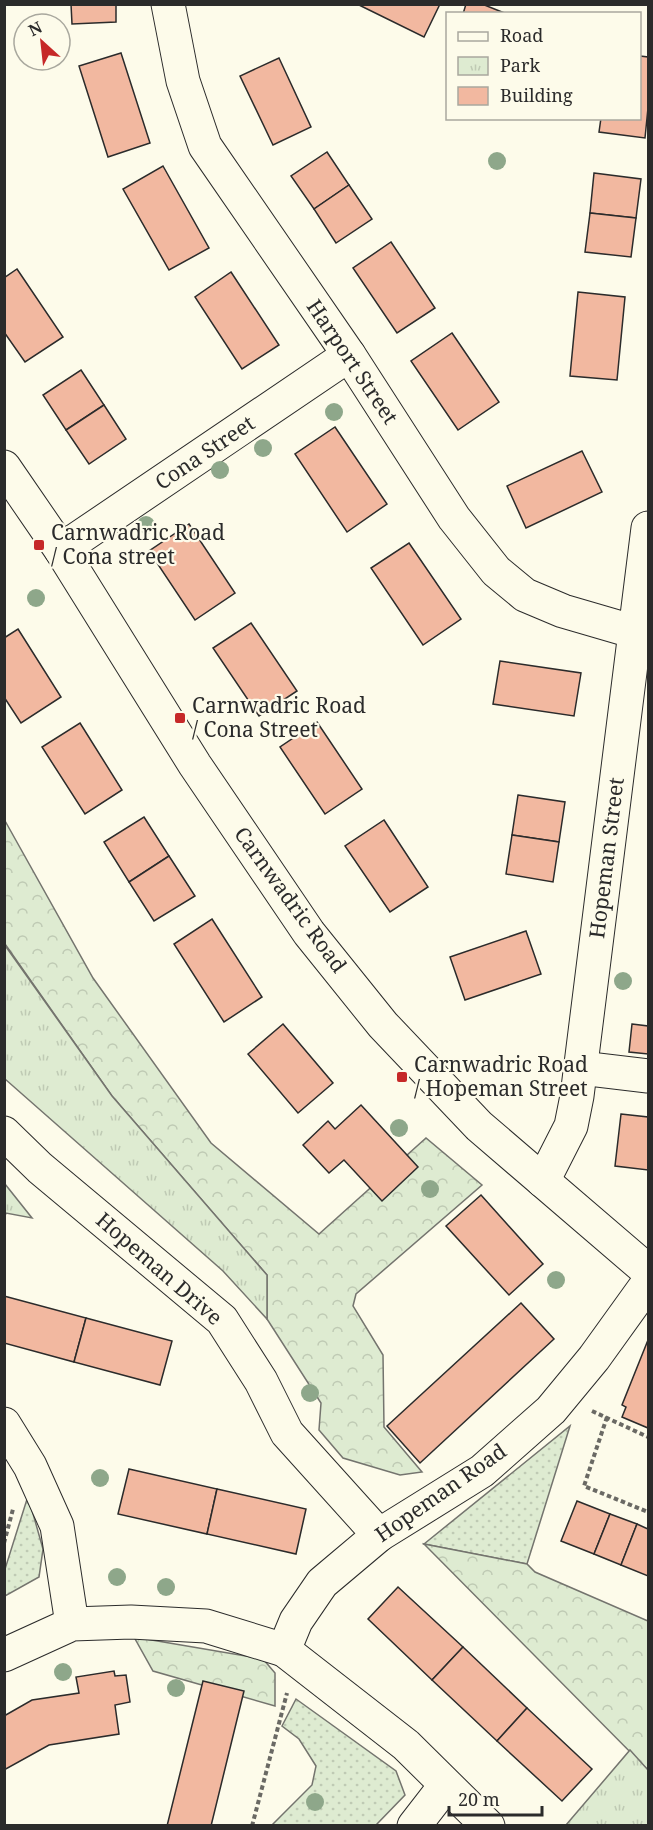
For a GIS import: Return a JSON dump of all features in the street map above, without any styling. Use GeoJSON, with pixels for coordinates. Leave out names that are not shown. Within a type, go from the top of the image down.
{"type":"FeatureCollection","features":[{"type":"Feature","properties":{"kind":"street","name":"Harport Street"},"geometry":{"type":"LineString","coordinates":[[168,4],[183,81],[205,146],[350,355],[454,518],[496,570],[525,595],[563,611],[635,632]]}},
{"type":"Feature","properties":{"kind":"street","name":"Cona Street"},"geometry":{"type":"LineString","coordinates":[[61,550],[350,355]]}},
{"type":"Feature","properties":{"kind":"street","name":"Carnwadric Road"},"geometry":{"type":"LineString","coordinates":[[4,467],[61,550],[195,765],[309,933],[383,1025],[479,1126],[648,1270]]}},
{"type":"Feature","properties":{"kind":"street","name":"Hopeman Street"},"geometry":{"type":"LineString","coordinates":[[543,1181],[571,1126],[581,1068],[648,528]]}},
{"type":"Feature","properties":{"kind":"street"},"geometry":{"type":"LineString","coordinates":[[581,1068],[648,1076]]}},
{"type":"Feature","properties":{"kind":"street","name":"Hopeman Drive"},"geometry":{"type":"LineString","coordinates":[[4,1133],[40,1168],[222,1320],[261,1381],[286,1433],[378,1536]]}},
{"type":"Feature","properties":{"kind":"street","name":"Hopeman Road"},"geometry":{"type":"LineString","coordinates":[[290,1655],[296,1621],[322,1583],[378,1536],[482,1471],[551,1410],[594,1358],[648,1283]]}},
{"type":"Feature","properties":{"kind":"street"},"geometry":{"type":"LineString","coordinates":[[4,1424],[30,1466],[57,1526],[72,1624]]}},
{"type":"Feature","properties":{"kind":"street"},"geometry":{"type":"LineString","coordinates":[[4,1655],[72,1624],[131,1622],[206,1626],[290,1655],[406,1745],[488,1826]]}},
{"type":"Feature","properties":{"kind":"street"},"geometry":{"type":"LineString","coordinates":[[414,1826],[445,1786]]}},
{"type":"Feature","properties":{"kind":"path"},"geometry":{"type":"LineString","coordinates":[[561,1398],[648,1437]]}},
{"type":"Feature","properties":{"kind":"path"},"geometry":{"type":"LineString","coordinates":[[607,1417],[584,1486],[648,1512]]}},
{"type":"Feature","properties":{"kind":"path"},"geometry":{"type":"LineString","coordinates":[[252,1826],[290,1655]]}},
{"type":"Feature","properties":{"kind":"green space"},"geometry":{"type":"Polygon","coordinates":[[[4,819],[93,978],[211,1143],[319,1234],[426,1138],[482,1185],[356,1294],[353,1306],[383,1355],[384,1427],[422,1472],[400,1475],[343,1458],[319,1430],[321,1403],[267,1319],[267,1275],[112,1096],[5,944],[4,819]]]}},
{"type":"Feature","properties":{"kind":"green space"},"geometry":{"type":"Polygon","coordinates":[[[4,944],[112,1096],[267,1275],[267,1319],[223,1271],[5,1079],[4,944]]]}},
{"type":"Feature","properties":{"kind":"green space"},"geometry":{"type":"Polygon","coordinates":[[[5,1184],[32,1218],[6,1213],[5,1216],[5,1184]]]}},
{"type":"Feature","properties":{"kind":"green space"},"geometry":{"type":"Polygon","coordinates":[[[570,1426],[527,1564],[424,1544],[570,1426]]]}},
{"type":"Feature","properties":{"kind":"green space"},"geometry":{"type":"Polygon","coordinates":[[[28,1496],[43,1549],[39,1577],[5,1596],[5,1569],[28,1496]]]}},
{"type":"Feature","properties":{"kind":"green space"},"geometry":{"type":"Polygon","coordinates":[[[424,1544],[527,1564],[535,1572],[648,1621],[648,1770],[424,1544]]]}},
{"type":"Feature","properties":{"kind":"green space"},"geometry":{"type":"Polygon","coordinates":[[[134,1637],[263,1659],[275,1673],[275,1706],[153,1671],[134,1637]]]}},
{"type":"Feature","properties":{"kind":"green space"},"geometry":{"type":"Polygon","coordinates":[[[296,1699],[396,1771],[405,1795],[376,1825],[272,1825],[312,1785],[316,1766],[299,1739],[282,1726],[296,1699]]]}},
{"type":"Feature","properties":{"kind":"green space"},"geometry":{"type":"Polygon","coordinates":[[[630,1750],[648,1770],[648,1825],[566,1825],[630,1750]]]}},
{"type":"Feature","properties":{"kind":"building"},"geometry":{"type":"Polygon","coordinates":[[[71,4],[116,4],[116,22],[72,24],[71,4]]]}},
{"type":"Feature","properties":{"kind":"building"},"geometry":{"type":"Polygon","coordinates":[[[357,4],[440,4],[424,37],[357,4]]]}},
{"type":"Feature","properties":{"kind":"building"},"geometry":{"type":"Polygon","coordinates":[[[466,4],[482,4],[502,12],[464,12],[466,4]]]}},
{"type":"Feature","properties":{"kind":"building"},"geometry":{"type":"Polygon","coordinates":[[[121,53],[150,143],[108,157],[79,66],[121,53]]]}},
{"type":"Feature","properties":{"kind":"building"},"geometry":{"type":"Polygon","coordinates":[[[641,56],[648,57],[648,108],[645,138],[599,132],[601,120],[641,120],[641,56]]]}},
{"type":"Feature","properties":{"kind":"building"},"geometry":{"type":"Polygon","coordinates":[[[279,58],[311,127],[273,145],[240,76],[279,58]]]}},
{"type":"Feature","properties":{"kind":"building"},"geometry":{"type":"Polygon","coordinates":[[[327,152],[349,185],[314,209],[291,176],[327,152]]]}},
{"type":"Feature","properties":{"kind":"building"},"geometry":{"type":"Polygon","coordinates":[[[163,166],[209,248],[169,270],[123,189],[163,166]]]}},
{"type":"Feature","properties":{"kind":"building"},"geometry":{"type":"Polygon","coordinates":[[[594,173],[641,179],[636,218],[590,213],[594,173]]]}},
{"type":"Feature","properties":{"kind":"building"},"geometry":{"type":"Polygon","coordinates":[[[349,185],[372,219],[336,243],[314,209],[349,185]]]}},
{"type":"Feature","properties":{"kind":"building"},"geometry":{"type":"Polygon","coordinates":[[[590,213],[636,218],[631,257],[585,252],[590,213]]]}},
{"type":"Feature","properties":{"kind":"building"},"geometry":{"type":"Polygon","coordinates":[[[391,242],[435,308],[397,333],[353,268],[391,242]]]}},
{"type":"Feature","properties":{"kind":"building"},"geometry":{"type":"Polygon","coordinates":[[[17,269],[63,337],[25,362],[4,332],[4,278],[17,269]]]}},
{"type":"Feature","properties":{"kind":"building"},"geometry":{"type":"Polygon","coordinates":[[[231,272],[279,345],[242,369],[195,297],[231,272]]]}},
{"type":"Feature","properties":{"kind":"building"},"geometry":{"type":"Polygon","coordinates":[[[578,292],[625,297],[617,380],[570,376],[578,292]]]}},
{"type":"Feature","properties":{"kind":"building"},"geometry":{"type":"Polygon","coordinates":[[[452,333],[499,402],[458,430],[411,361],[452,333]]]}},
{"type":"Feature","properties":{"kind":"building"},"geometry":{"type":"Polygon","coordinates":[[[81,370],[104,405],[66,430],[43,395],[81,370]]]}},
{"type":"Feature","properties":{"kind":"building"},"geometry":{"type":"Polygon","coordinates":[[[104,405],[126,439],[89,464],[66,430],[104,405]]]}},
{"type":"Feature","properties":{"kind":"building"},"geometry":{"type":"Polygon","coordinates":[[[335,427],[387,504],[347,532],[295,454],[335,427]]]}},
{"type":"Feature","properties":{"kind":"building"},"geometry":{"type":"Polygon","coordinates":[[[582,451],[602,492],[526,528],[507,486],[582,451]]]}},
{"type":"Feature","properties":{"kind":"building"},"geometry":{"type":"Polygon","coordinates":[[[189,524],[235,593],[195,620],[149,551],[189,524]]]}},
{"type":"Feature","properties":{"kind":"building"},"geometry":{"type":"Polygon","coordinates":[[[409,543],[461,619],[423,645],[371,568],[409,543]]]}},
{"type":"Feature","properties":{"kind":"building"},"geometry":{"type":"Polygon","coordinates":[[[251,623],[297,691],[259,716],[213,648],[251,623]]]}},
{"type":"Feature","properties":{"kind":"building"},"geometry":{"type":"Polygon","coordinates":[[[18,629],[61,697],[21,723],[4,697],[4,638],[18,629]]]}},
{"type":"Feature","properties":{"kind":"building"},"geometry":{"type":"Polygon","coordinates":[[[500,661],[581,673],[574,716],[493,704],[500,661]]]}},
{"type":"Feature","properties":{"kind":"building"},"geometry":{"type":"Polygon","coordinates":[[[317,722],[362,789],[325,814],[280,747],[317,722]]]}},
{"type":"Feature","properties":{"kind":"building"},"geometry":{"type":"Polygon","coordinates":[[[80,723],[122,790],[85,814],[42,747],[80,723]]]}},
{"type":"Feature","properties":{"kind":"building"},"geometry":{"type":"Polygon","coordinates":[[[518,795],[565,802],[559,842],[512,835],[518,795]]]}},
{"type":"Feature","properties":{"kind":"building"},"geometry":{"type":"Polygon","coordinates":[[[144,817],[169,856],[129,882],[104,842],[144,817]]]}},
{"type":"Feature","properties":{"kind":"building"},"geometry":{"type":"Polygon","coordinates":[[[384,820],[428,887],[390,912],[345,846],[384,820]]]}},
{"type":"Feature","properties":{"kind":"building"},"geometry":{"type":"Polygon","coordinates":[[[512,835],[559,842],[553,882],[506,874],[512,835]]]}},
{"type":"Feature","properties":{"kind":"building"},"geometry":{"type":"Polygon","coordinates":[[[169,856],[195,896],[154,921],[129,882],[169,856]]]}},
{"type":"Feature","properties":{"kind":"building"},"geometry":{"type":"Polygon","coordinates":[[[212,919],[262,997],[224,1022],[174,944],[212,919]]]}},
{"type":"Feature","properties":{"kind":"building"},"geometry":{"type":"Polygon","coordinates":[[[526,931],[541,974],[465,1000],[450,957],[526,931]]]}},
{"type":"Feature","properties":{"kind":"building"},"geometry":{"type":"Polygon","coordinates":[[[283,1024],[333,1083],[298,1113],[248,1054],[283,1024]]]}},
{"type":"Feature","properties":{"kind":"building"},"geometry":{"type":"Polygon","coordinates":[[[632,1024],[648,1026],[648,1054],[629,1052],[632,1024]]]}},
{"type":"Feature","properties":{"kind":"building"},"geometry":{"type":"Polygon","coordinates":[[[361,1105],[418,1167],[382,1201],[344,1160],[329,1173],[303,1145],[328,1121],[335,1129],[361,1105]]]}},
{"type":"Feature","properties":{"kind":"building"},"geometry":{"type":"Polygon","coordinates":[[[621,1114],[648,1117],[648,1170],[615,1166],[621,1114]]]}},
{"type":"Feature","properties":{"kind":"building"},"geometry":{"type":"Polygon","coordinates":[[[481,1195],[543,1264],[509,1295],[446,1226],[481,1195]]]}},
{"type":"Feature","properties":{"kind":"building"},"geometry":{"type":"Polygon","coordinates":[[[4,1296],[86,1318],[74,1362],[4,1343],[4,1296]]]}},
{"type":"Feature","properties":{"kind":"building"},"geometry":{"type":"Polygon","coordinates":[[[521,1303],[554,1339],[420,1463],[387,1426],[521,1303]]]}},
{"type":"Feature","properties":{"kind":"building"},"geometry":{"type":"Polygon","coordinates":[[[86,1318],[172,1341],[160,1385],[74,1362],[86,1318]]]}},
{"type":"Feature","properties":{"kind":"building"},"geometry":{"type":"Polygon","coordinates":[[[648,1340],[648,1428],[622,1417],[626,1407],[622,1405],[648,1340]]]}},
{"type":"Feature","properties":{"kind":"building"},"geometry":{"type":"Polygon","coordinates":[[[129,1469],[217,1489],[207,1534],[118,1514],[129,1469]]]}},
{"type":"Feature","properties":{"kind":"building"},"geometry":{"type":"Polygon","coordinates":[[[217,1489],[306,1509],[296,1554],[207,1534],[217,1489]]]}},
{"type":"Feature","properties":{"kind":"building"},"geometry":{"type":"Polygon","coordinates":[[[577,1501],[610,1514],[594,1554],[561,1541],[577,1501]]]}},
{"type":"Feature","properties":{"kind":"building"},"geometry":{"type":"Polygon","coordinates":[[[610,1514],[637,1524],[621,1565],[594,1554],[610,1514]]]}},
{"type":"Feature","properties":{"kind":"building"},"geometry":{"type":"Polygon","coordinates":[[[637,1524],[648,1529],[648,1576],[621,1565],[637,1524]]]}},
{"type":"Feature","properties":{"kind":"building"},"geometry":{"type":"Polygon","coordinates":[[[398,1587],[463,1647],[432,1680],[368,1619],[398,1587]]]}},
{"type":"Feature","properties":{"kind":"building"},"geometry":{"type":"Polygon","coordinates":[[[463,1647],[527,1708],[497,1741],[432,1680],[463,1647]]]}},
{"type":"Feature","properties":{"kind":"building"},"geometry":{"type":"Polygon","coordinates":[[[114,1671],[115,1676],[126,1675],[130,1702],[115,1705],[119,1734],[49,1745],[4,1770],[4,1716],[32,1700],[79,1693],[76,1677],[114,1671]]]}},
{"type":"Feature","properties":{"kind":"building"},"geometry":{"type":"Polygon","coordinates":[[[203,1681],[244,1691],[211,1826],[167,1826],[203,1681]]]}},
{"type":"Feature","properties":{"kind":"building"},"geometry":{"type":"Polygon","coordinates":[[[527,1708],[592,1769],[562,1801],[497,1741],[527,1708]]]}},
{"type":"Feature","properties":{"kind":"place","name":"Carnwadric Road / Cona street"},"geometry":{"type":"Point","coordinates":[39,545]}},
{"type":"Feature","properties":{"kind":"place","name":"Carnwadric Road / Cona Street"},"geometry":{"type":"Point","coordinates":[180,718]}},
{"type":"Feature","properties":{"kind":"place","name":"Carnwadric Road / Hopeman Street"},"geometry":{"type":"Point","coordinates":[402,1077]}}]}
